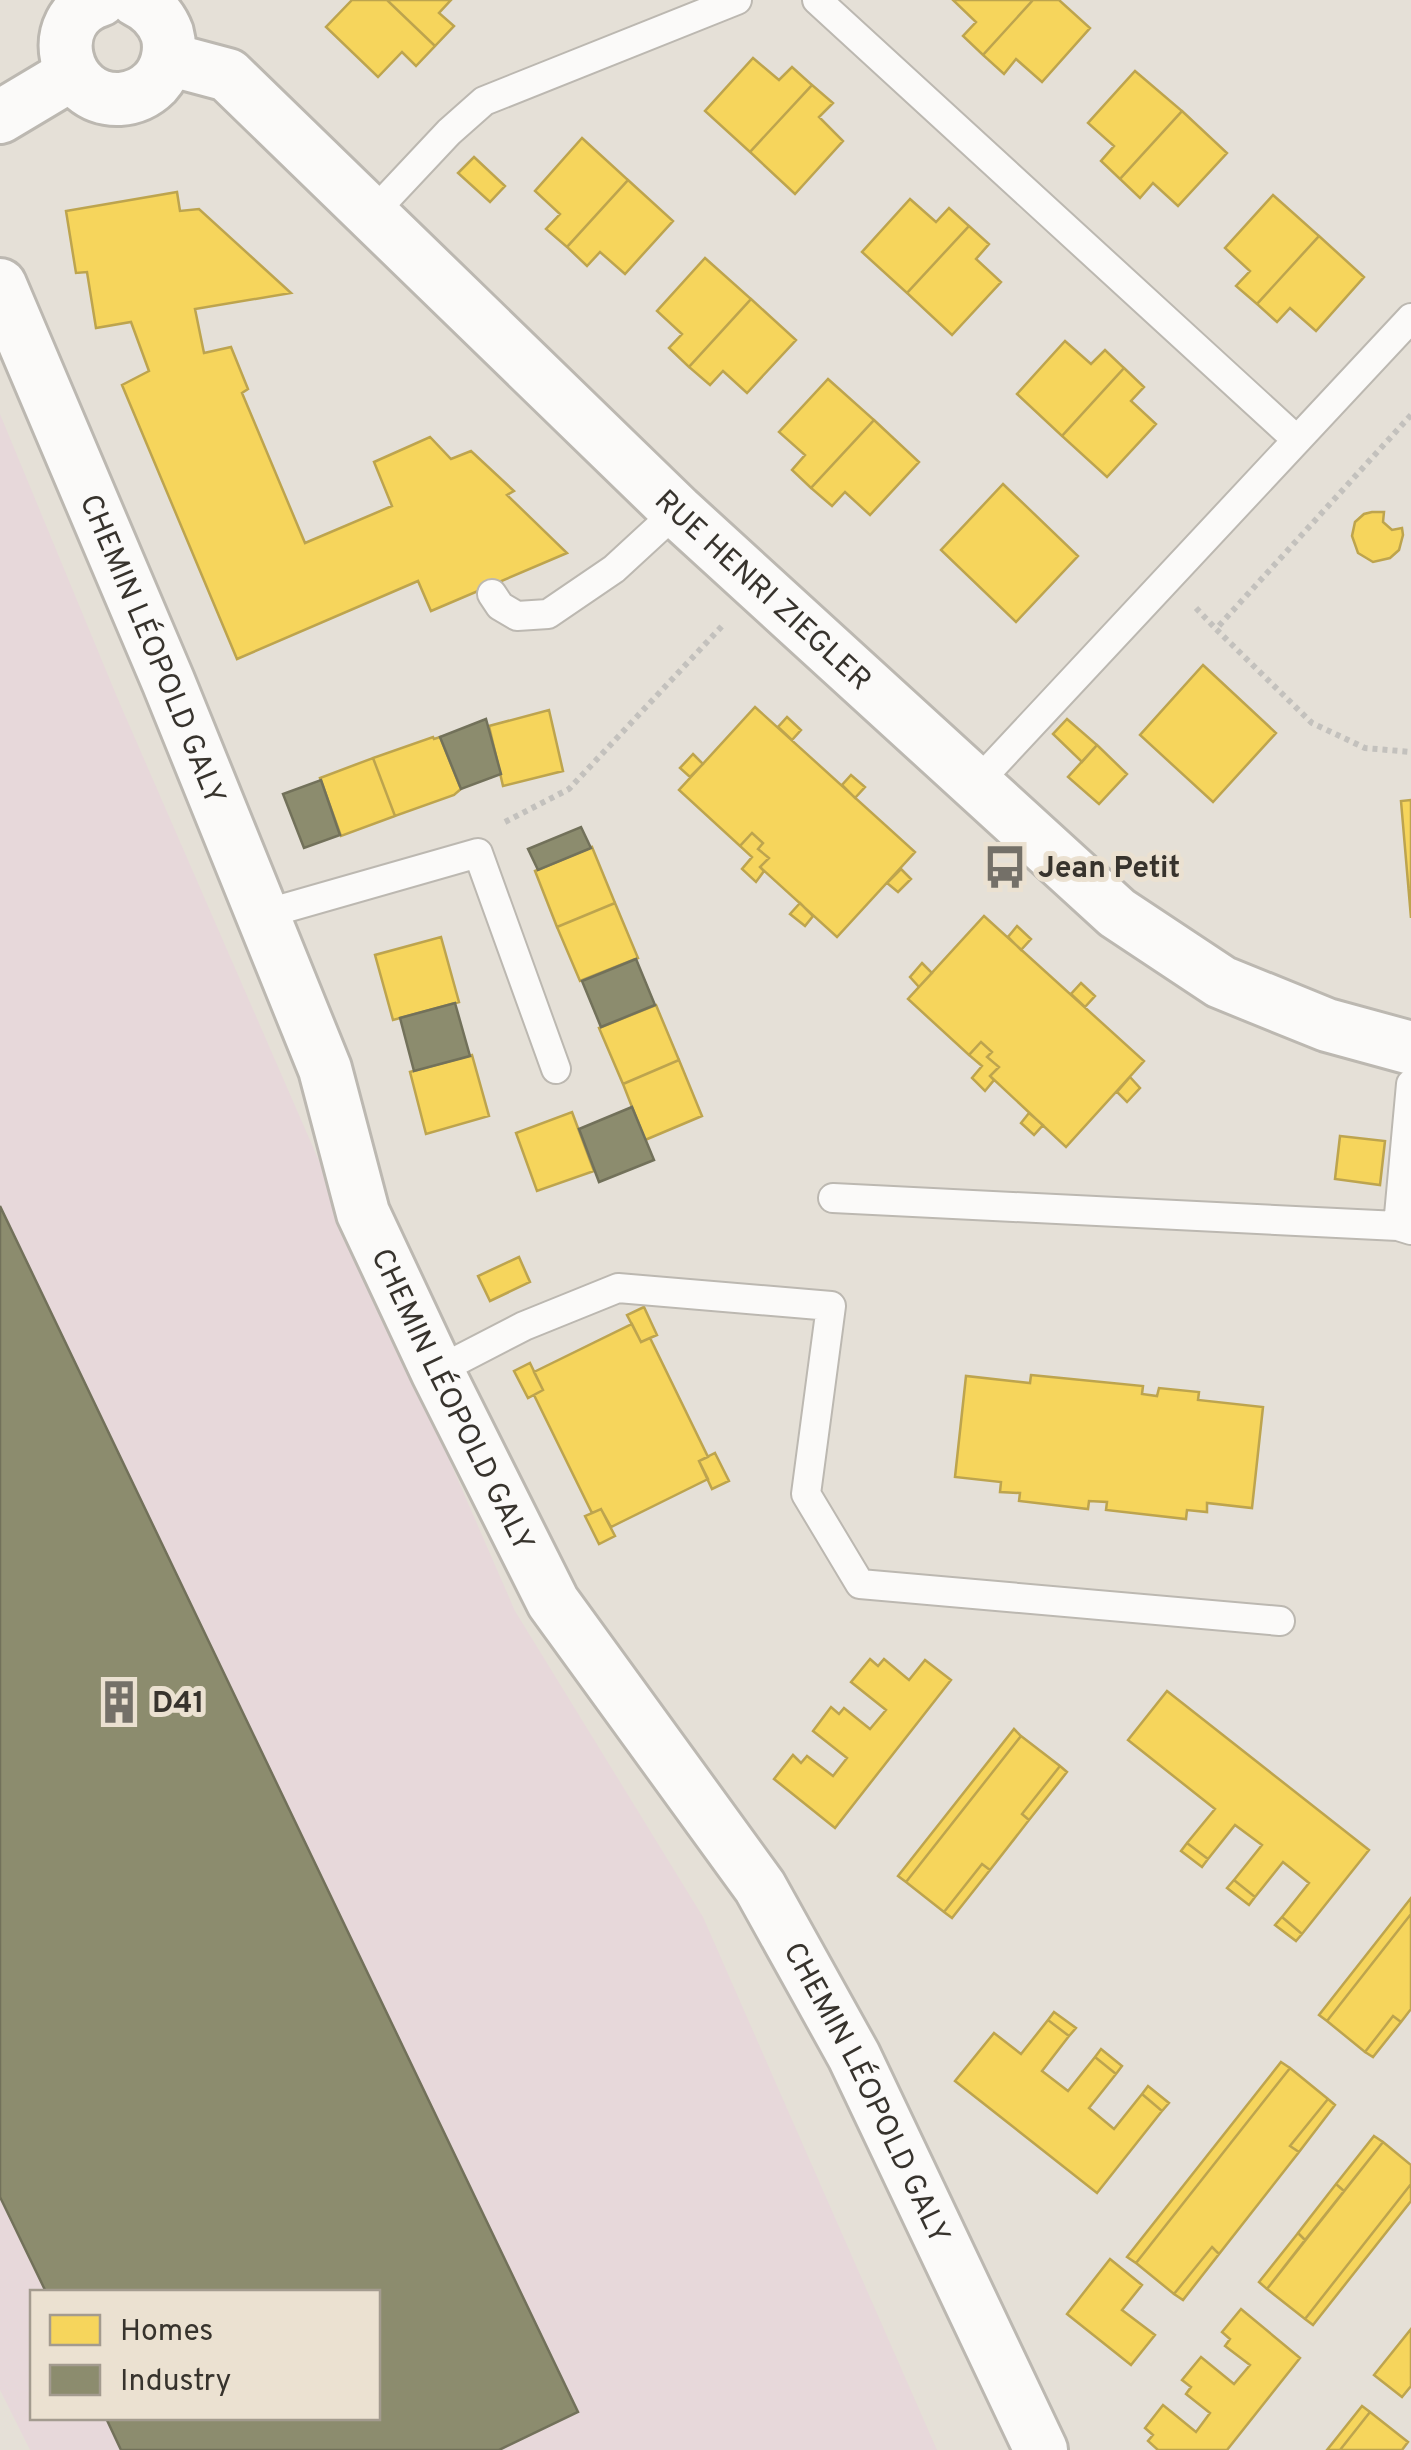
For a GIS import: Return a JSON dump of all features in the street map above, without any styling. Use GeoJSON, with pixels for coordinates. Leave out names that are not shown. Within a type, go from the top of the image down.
{"type":"FeatureCollection","features":[{"type":"Feature","properties":{"kind":"street"},"geometry":{"type":"LineString","coordinates":[[82,6],[65,42],[72,74],[86,90],[114,100],[143,93],[164,72],[168,59],[169,45],[159,16],[136,0]]}},
{"type":"Feature","properties":{"kind":"street","name":"RUE HENRI ZIEGLER"},"geometry":{"type":"LineString","coordinates":[[168,59],[228,76],[677,511],[1117,913],[1222,982],[1326,1026],[1411,1048]]}},
{"type":"Feature","properties":{"kind":"street"},"geometry":{"type":"LineString","coordinates":[[0,117],[72,74]]}},
{"type":"Feature","properties":{"kind":"street","name":"CHEMIN LÉOPOLD GALY"},"geometry":{"type":"LineString","coordinates":[[0,285],[168,681],[325,1069],[364,1213],[437,1371],[552,1602],[760,1888],[854,2056],[1041,2450]]}},
{"type":"Feature","properties":{"kind":"lane"},"geometry":{"type":"LineString","coordinates":[[372,214],[449,132],[484,101],[737,0]]}},
{"type":"Feature","properties":{"kind":"lane"},"geometry":{"type":"LineString","coordinates":[[817,0],[1297,440]]}},
{"type":"Feature","properties":{"kind":"lane"},"geometry":{"type":"LineString","coordinates":[[976,785],[1411,318]]}},
{"type":"Feature","properties":{"kind":"lane"},"geometry":{"type":"LineString","coordinates":[[492,594],[500,606],[516,616],[548,614],[614,569],[677,511]]}},
{"type":"Feature","properties":{"kind":"lane"},"geometry":{"type":"LineString","coordinates":[[261,915],[478,854],[556,1069]]}},
{"type":"Feature","properties":{"kind":"lane"},"geometry":{"type":"LineString","coordinates":[[832,1198],[1405,1228],[1411,1084]]}},
{"type":"Feature","properties":{"kind":"lane"},"geometry":{"type":"LineString","coordinates":[[437,1371],[524,1326],[618,1288],[831,1306],[806,1494],[860,1584],[1280,1621]]}},
{"type":"Feature","properties":{"kind":"path"},"geometry":{"type":"LineString","coordinates":[[1411,415],[1216,629],[1312,723],[1364,748],[1411,752]]}},
{"type":"Feature","properties":{"kind":"path"},"geometry":{"type":"LineString","coordinates":[[478,854],[506,820],[569,789],[758,587]]}},
{"type":"Feature","properties":{"kind":"shaded area"},"geometry":{"type":"Polygon","coordinates":[[[0,414],[117,697],[515,1611],[703,1917],[937,2450],[30,2450],[0,2390],[0,414]]]}},
{"type":"Feature","properties":{"kind":"building: Homes"},"geometry":{"type":"Polygon","coordinates":[[[352,0],[387,0],[435,46],[416,66],[402,52],[378,77],[326,27],[352,0]]]}},
{"type":"Feature","properties":{"kind":"building: Homes"},"geometry":{"type":"Polygon","coordinates":[[[387,0],[451,0],[439,13],[454,26],[435,46],[387,0]]]}},
{"type":"Feature","properties":{"kind":"building: Homes"},"geometry":{"type":"Polygon","coordinates":[[[953,0],[1033,0],[983,55],[963,36],[976,22],[953,0]]]}},
{"type":"Feature","properties":{"kind":"building: Homes"},"geometry":{"type":"Polygon","coordinates":[[[1033,0],[1059,0],[1090,28],[1042,82],[1016,59],[1004,74],[983,55],[1033,0]]]}},
{"type":"Feature","properties":{"kind":"building: Homes"},"geometry":{"type":"Polygon","coordinates":[[[753,58],[779,80],[792,67],[812,85],[750,152],[705,111],[753,58]]]}},
{"type":"Feature","properties":{"kind":"building: Homes"},"geometry":{"type":"Polygon","coordinates":[[[1135,71],[1182,111],[1120,179],[1101,161],[1114,146],[1088,123],[1135,71]]]}},
{"type":"Feature","properties":{"kind":"building: Homes"},"geometry":{"type":"Polygon","coordinates":[[[812,85],[833,103],[819,117],[843,141],[795,194],[750,152],[812,85]]]}},
{"type":"Feature","properties":{"kind":"building: Homes"},"geometry":{"type":"Polygon","coordinates":[[[1182,111],[1227,153],[1178,206],[1153,183],[1140,198],[1120,179],[1182,111]]]}},
{"type":"Feature","properties":{"kind":"building: Homes"},"geometry":{"type":"Polygon","coordinates":[[[582,138],[628,180],[567,247],[546,229],[560,214],[535,191],[582,138]]]}},
{"type":"Feature","properties":{"kind":"building: Homes"},"geometry":{"type":"Polygon","coordinates":[[[474,157],[505,186],[490,202],[458,173],[474,157]]]}},
{"type":"Feature","properties":{"kind":"building: Homes"},"geometry":{"type":"Polygon","coordinates":[[[628,180],[673,221],[625,274],[600,252],[587,266],[567,247],[628,180]]]}},
{"type":"Feature","properties":{"kind":"building: Homes"},"geometry":{"type":"Polygon","coordinates":[[[177,192],[180,211],[199,209],[291,293],[195,309],[204,353],[231,347],[248,389],[242,393],[305,543],[392,506],[374,462],[430,437],[451,459],[471,451],[514,491],[507,495],[567,553],[431,611],[418,581],[237,659],[122,385],[149,371],[131,322],[96,328],[87,272],[76,273],[66,211],[177,192]]]}},
{"type":"Feature","properties":{"kind":"building: Homes"},"geometry":{"type":"Polygon","coordinates":[[[1273,195],[1319,236],[1257,304],[1236,286],[1250,271],[1225,248],[1273,195]]]}},
{"type":"Feature","properties":{"kind":"building: Homes"},"geometry":{"type":"Polygon","coordinates":[[[910,199],[936,222],[949,208],[969,226],[907,293],[862,252],[910,199]]]}},
{"type":"Feature","properties":{"kind":"building: Homes"},"geometry":{"type":"Polygon","coordinates":[[[969,226],[989,244],[976,259],[1001,282],[952,335],[907,293],[969,226]]]}},
{"type":"Feature","properties":{"kind":"building: Homes"},"geometry":{"type":"Polygon","coordinates":[[[1319,236],[1364,277],[1316,331],[1290,308],[1277,322],[1257,304],[1319,236]]]}},
{"type":"Feature","properties":{"kind":"building: Homes"},"geometry":{"type":"Polygon","coordinates":[[[705,258],[751,299],[689,367],[669,348],[682,334],[657,311],[705,258]]]}},
{"type":"Feature","properties":{"kind":"building: Homes"},"geometry":{"type":"Polygon","coordinates":[[[751,299],[796,340],[747,393],[723,371],[710,385],[689,367],[751,299]]]}},
{"type":"Feature","properties":{"kind":"building: Homes"},"geometry":{"type":"Polygon","coordinates":[[[1065,341],[1091,364],[1105,350],[1124,368],[1062,436],[1017,394],[1065,341]]]}},
{"type":"Feature","properties":{"kind":"building: Homes"},"geometry":{"type":"Polygon","coordinates":[[[1124,368],[1144,387],[1131,401],[1156,424],[1107,477],[1062,436],[1124,368]]]}},
{"type":"Feature","properties":{"kind":"building: Homes"},"geometry":{"type":"Polygon","coordinates":[[[828,379],[874,420],[811,488],[792,470],[805,455],[779,432],[828,379]]]}},
{"type":"Feature","properties":{"kind":"building: Homes"},"geometry":{"type":"Polygon","coordinates":[[[874,420],[919,462],[870,515],[845,492],[832,506],[811,488],[874,420]]]}},
{"type":"Feature","properties":{"kind":"building: Homes"},"geometry":{"type":"Polygon","coordinates":[[[1003,484],[1078,556],[1016,622],[941,550],[1003,484]]]}},
{"type":"Feature","properties":{"kind":"building: Homes"},"geometry":{"type":"Polygon","coordinates":[[[1372,512],[1384,512],[1383,522],[1392,530],[1402,528],[1403,535],[1399,550],[1390,558],[1373,562],[1358,553],[1352,536],[1355,522],[1372,512]]]}},
{"type":"Feature","properties":{"kind":"building: Homes"},"geometry":{"type":"Polygon","coordinates":[[[1203,665],[1276,733],[1213,802],[1140,735],[1203,665]]]}},
{"type":"Feature","properties":{"kind":"building: Homes"},"geometry":{"type":"Polygon","coordinates":[[[755,707],[915,852],[837,937],[760,867],[769,858],[758,849],[763,843],[752,833],[740,846],[679,790],[755,707]]]}},
{"type":"Feature","properties":{"kind":"building: Homes"},"geometry":{"type":"Polygon","coordinates":[[[549,710],[563,771],[503,786],[489,726],[549,710]]]}},
{"type":"Feature","properties":{"kind":"building: Homes"},"geometry":{"type":"Polygon","coordinates":[[[787,717],[801,730],[792,740],[778,727],[787,717]]]}},
{"type":"Feature","properties":{"kind":"building: Homes"},"geometry":{"type":"Polygon","coordinates":[[[1067,719],[1097,745],[1082,762],[1053,734],[1067,719]]]}},
{"type":"Feature","properties":{"kind":"building: Homes"},"geometry":{"type":"Polygon","coordinates":[[[440,737],[461,789],[395,816],[373,758],[440,737]]]}},
{"type":"Feature","properties":{"kind":"building: Homes"},"geometry":{"type":"Polygon","coordinates":[[[1097,745],[1127,774],[1099,804],[1068,777],[1097,745]]]}},
{"type":"Feature","properties":{"kind":"building: Homes"},"geometry":{"type":"Polygon","coordinates":[[[693,754],[703,764],[690,777],[680,768],[693,754]]]}},
{"type":"Feature","properties":{"kind":"building: Homes"},"geometry":{"type":"Polygon","coordinates":[[[373,758],[395,816],[341,836],[320,778],[373,758]]]}},
{"type":"Feature","properties":{"kind":"building: Homes"},"geometry":{"type":"Polygon","coordinates":[[[851,775],[865,787],[855,798],[842,785],[851,775]]]}},
{"type":"Feature","properties":{"kind":"building: Homes"},"geometry":{"type":"Polygon","coordinates":[[[1411,800],[1411,918],[1401,801],[1411,800]]]}},
{"type":"Feature","properties":{"kind":"building: Homes"},"geometry":{"type":"Polygon","coordinates":[[[752,833],[763,843],[758,849],[769,858],[760,867],[764,871],[756,882],[742,869],[752,857],[740,846],[752,833]]]}},
{"type":"Feature","properties":{"kind":"building: Homes"},"geometry":{"type":"Polygon","coordinates":[[[592,847],[615,903],[557,927],[535,871],[592,847]]]}},
{"type":"Feature","properties":{"kind":"building: Homes"},"geometry":{"type":"Polygon","coordinates":[[[901,869],[911,879],[898,892],[887,883],[901,869]]]}},
{"type":"Feature","properties":{"kind":"building: Homes"},"geometry":{"type":"Polygon","coordinates":[[[615,903],[638,958],[580,981],[557,927],[615,903]]]}},
{"type":"Feature","properties":{"kind":"building: Homes"},"geometry":{"type":"Polygon","coordinates":[[[800,903],[813,916],[805,926],[790,914],[800,903]]]}},
{"type":"Feature","properties":{"kind":"building: Homes"},"geometry":{"type":"Polygon","coordinates":[[[984,916],[1144,1061],[1066,1147],[990,1076],[999,1067],[987,1057],[992,1052],[981,1042],[969,1055],[908,999],[984,916]]]}},
{"type":"Feature","properties":{"kind":"building: Homes"},"geometry":{"type":"Polygon","coordinates":[[[1017,926],[1031,939],[1021,950],[1008,937],[1017,926]]]}},
{"type":"Feature","properties":{"kind":"building: Homes"},"geometry":{"type":"Polygon","coordinates":[[[441,937],[459,1002],[393,1020],[375,955],[441,937]]]}},
{"type":"Feature","properties":{"kind":"building: Homes"},"geometry":{"type":"Polygon","coordinates":[[[922,963],[932,973],[919,987],[910,977],[922,963]]]}},
{"type":"Feature","properties":{"kind":"building: Homes"},"geometry":{"type":"Polygon","coordinates":[[[1081,983],[1095,996],[1085,1007],[1071,994],[1081,983]]]}},
{"type":"Feature","properties":{"kind":"building: Homes"},"geometry":{"type":"Polygon","coordinates":[[[656,1005],[679,1060],[623,1084],[599,1028],[656,1005]]]}},
{"type":"Feature","properties":{"kind":"building: Homes"},"geometry":{"type":"Polygon","coordinates":[[[981,1042],[992,1052],[987,1057],[999,1067],[990,1076],[994,1080],[985,1091],[972,1078],[982,1066],[969,1055],[981,1042]]]}},
{"type":"Feature","properties":{"kind":"building: Homes"},"geometry":{"type":"Polygon","coordinates":[[[472,1055],[489,1116],[426,1134],[410,1072],[472,1055]]]}},
{"type":"Feature","properties":{"kind":"building: Homes"},"geometry":{"type":"Polygon","coordinates":[[[679,1060],[702,1116],[645,1140],[623,1084],[679,1060]]]}},
{"type":"Feature","properties":{"kind":"building: Homes"},"geometry":{"type":"Polygon","coordinates":[[[1130,1077],[1140,1088],[1127,1102],[1117,1092],[1130,1077]]]}},
{"type":"Feature","properties":{"kind":"building: Homes"},"geometry":{"type":"Polygon","coordinates":[[[572,1112],[594,1171],[537,1191],[516,1133],[572,1112]]]}},
{"type":"Feature","properties":{"kind":"building: Homes"},"geometry":{"type":"Polygon","coordinates":[[[1029,1113],[1043,1125],[1034,1135],[1021,1123],[1029,1113]]]}},
{"type":"Feature","properties":{"kind":"building: Homes"},"geometry":{"type":"Polygon","coordinates":[[[1340,1136],[1385,1141],[1380,1185],[1335,1179],[1340,1136]]]}},
{"type":"Feature","properties":{"kind":"building: Homes"},"geometry":{"type":"Polygon","coordinates":[[[519,1257],[530,1282],[490,1301],[478,1276],[519,1257]]]}},
{"type":"Feature","properties":{"kind":"building: Homes"},"geometry":{"type":"Polygon","coordinates":[[[644,1307],[657,1335],[641,1342],[627,1315],[644,1307]]]}},
{"type":"Feature","properties":{"kind":"building: Homes"},"geometry":{"type":"Polygon","coordinates":[[[632,1324],[641,1342],[650,1338],[708,1457],[699,1461],[708,1479],[611,1527],[601,1509],[592,1513],[534,1395],[543,1390],[534,1372],[632,1324]]]}},
{"type":"Feature","properties":{"kind":"building: Homes"},"geometry":{"type":"Polygon","coordinates":[[[530,1363],[543,1390],[528,1398],[514,1371],[530,1363]]]}},
{"type":"Feature","properties":{"kind":"building: Homes"},"geometry":{"type":"Polygon","coordinates":[[[1031,1375],[1143,1386],[1142,1394],[1157,1396],[1159,1388],[1199,1392],[1198,1400],[1263,1407],[1252,1508],[1207,1503],[1207,1512],[1187,1510],[1186,1519],[1106,1510],[1107,1502],[1089,1501],[1088,1509],[1019,1501],[1020,1493],[1000,1492],[1001,1482],[955,1477],[966,1376],[1030,1383],[1031,1375]]]}},
{"type":"Feature","properties":{"kind":"building: Homes"},"geometry":{"type":"Polygon","coordinates":[[[715,1453],[729,1481],[712,1489],[699,1461],[715,1453]]]}},
{"type":"Feature","properties":{"kind":"building: Homes"},"geometry":{"type":"Polygon","coordinates":[[[601,1509],[615,1536],[599,1544],[585,1516],[601,1509]]]}},
{"type":"Feature","properties":{"kind":"building: Homes"},"geometry":{"type":"Polygon","coordinates":[[[870,1659],[878,1666],[884,1659],[909,1680],[925,1660],[951,1680],[835,1828],[774,1779],[793,1755],[801,1763],[807,1756],[833,1776],[847,1758],[813,1731],[831,1707],[839,1714],[844,1708],[870,1729],[886,1710],[851,1682],[870,1659]]]}},
{"type":"Feature","properties":{"kind":"building: Homes"},"geometry":{"type":"Polygon","coordinates":[[[1167,1691],[1369,1850],[1302,1934],[1282,1917],[1309,1883],[1283,1862],[1255,1897],[1234,1880],[1262,1845],[1235,1825],[1208,1859],[1187,1843],[1215,1809],[1128,1740],[1167,1691]]]}},
{"type":"Feature","properties":{"kind":"building: Homes"},"geometry":{"type":"Polygon","coordinates":[[[1014,1729],[1021,1736],[906,1882],[898,1876],[1014,1729]]]}},
{"type":"Feature","properties":{"kind":"building: Homes"},"geometry":{"type":"Polygon","coordinates":[[[1021,1736],[1060,1766],[1022,1814],[1029,1820],[990,1870],[982,1864],[944,1912],[906,1882],[1021,1736]]]}},
{"type":"Feature","properties":{"kind":"building: Homes"},"geometry":{"type":"Polygon","coordinates":[[[1060,1766],[1067,1772],[1029,1820],[1022,1814],[1060,1766]]]}},
{"type":"Feature","properties":{"kind":"building: Homes"},"geometry":{"type":"Polygon","coordinates":[[[1187,1843],[1208,1859],[1202,1867],[1181,1851],[1187,1843]]]}},
{"type":"Feature","properties":{"kind":"building: Homes"},"geometry":{"type":"Polygon","coordinates":[[[982,1864],[990,1870],[952,1918],[944,1912],[982,1864]]]}},
{"type":"Feature","properties":{"kind":"building: Homes"},"geometry":{"type":"Polygon","coordinates":[[[1234,1880],[1255,1897],[1249,1905],[1227,1888],[1234,1880]]]}},
{"type":"Feature","properties":{"kind":"building: Homes"},"geometry":{"type":"Polygon","coordinates":[[[1411,1898],[1411,1914],[1327,2021],[1319,2015],[1411,1898]]]}},
{"type":"Feature","properties":{"kind":"building: Homes"},"geometry":{"type":"Polygon","coordinates":[[[1411,1914],[1411,2009],[1401,2022],[1393,2016],[1365,2052],[1327,2021],[1411,1914]]]}},
{"type":"Feature","properties":{"kind":"building: Homes"},"geometry":{"type":"Polygon","coordinates":[[[1282,1917],[1302,1934],[1296,1941],[1275,1925],[1282,1917]]]}},
{"type":"Feature","properties":{"kind":"building: Homes"},"geometry":{"type":"Polygon","coordinates":[[[1054,2012],[1076,2028],[1069,2036],[1048,2020],[1054,2012]]]}},
{"type":"Feature","properties":{"kind":"building: Homes"},"geometry":{"type":"Polygon","coordinates":[[[1393,2016],[1401,2022],[1373,2057],[1365,2052],[1393,2016]]]}},
{"type":"Feature","properties":{"kind":"building: Homes"},"geometry":{"type":"Polygon","coordinates":[[[1048,2020],[1069,2036],[1042,2071],[1068,2091],[1095,2057],[1116,2074],[1089,2108],[1114,2129],[1142,2094],[1162,2111],[1097,2193],[955,2081],[994,2033],[1021,2054],[1048,2020]]]}},
{"type":"Feature","properties":{"kind":"building: Homes"},"geometry":{"type":"Polygon","coordinates":[[[1101,2049],[1122,2066],[1116,2074],[1095,2057],[1101,2049]]]}},
{"type":"Feature","properties":{"kind":"building: Homes"},"geometry":{"type":"Polygon","coordinates":[[[1281,2062],[1290,2068],[1136,2263],[1127,2257],[1281,2062]]]}},
{"type":"Feature","properties":{"kind":"building: Homes"},"geometry":{"type":"Polygon","coordinates":[[[1290,2068],[1328,2099],[1290,2146],[1299,2152],[1219,2254],[1212,2247],[1174,2294],[1136,2263],[1290,2068]]]}},
{"type":"Feature","properties":{"kind":"building: Homes"},"geometry":{"type":"Polygon","coordinates":[[[1148,2086],[1169,2103],[1162,2111],[1142,2094],[1148,2086]]]}},
{"type":"Feature","properties":{"kind":"building: Homes"},"geometry":{"type":"Polygon","coordinates":[[[1328,2099],[1335,2105],[1299,2152],[1290,2146],[1328,2099]]]}},
{"type":"Feature","properties":{"kind":"building: Homes"},"geometry":{"type":"Polygon","coordinates":[[[1374,2136],[1383,2142],[1344,2191],[1336,2184],[1374,2136]]]}},
{"type":"Feature","properties":{"kind":"building: Homes"},"geometry":{"type":"Polygon","coordinates":[[[1383,2142],[1411,2165],[1411,2184],[1305,2319],[1267,2289],[1383,2142]]]}},
{"type":"Feature","properties":{"kind":"building: Homes"},"geometry":{"type":"Polygon","coordinates":[[[1336,2184],[1344,2191],[1305,2240],[1298,2233],[1336,2184]]]}},
{"type":"Feature","properties":{"kind":"building: Homes"},"geometry":{"type":"Polygon","coordinates":[[[1411,2184],[1411,2201],[1313,2325],[1305,2319],[1411,2184]]]}},
{"type":"Feature","properties":{"kind":"building: Homes"},"geometry":{"type":"Polygon","coordinates":[[[1298,2233],[1305,2240],[1267,2289],[1259,2282],[1298,2233]]]}},
{"type":"Feature","properties":{"kind":"building: Homes"},"geometry":{"type":"Polygon","coordinates":[[[1212,2247],[1219,2254],[1183,2300],[1174,2294],[1212,2247]]]}},
{"type":"Feature","properties":{"kind":"building: Homes"},"geometry":{"type":"Polygon","coordinates":[[[1110,2259],[1142,2285],[1122,2310],[1155,2335],[1131,2365],[1067,2314],[1110,2259]]]}},
{"type":"Feature","properties":{"kind":"building: Homes"},"geometry":{"type":"Polygon","coordinates":[[[1241,2309],[1300,2358],[1227,2450],[1158,2450],[1148,2441],[1153,2435],[1145,2428],[1163,2405],[1196,2432],[1210,2413],[1186,2394],[1191,2387],[1182,2380],[1201,2357],[1234,2384],[1250,2365],[1225,2346],[1230,2339],[1222,2332],[1241,2309]]]}},
{"type":"Feature","properties":{"kind":"building: Homes"},"geometry":{"type":"Polygon","coordinates":[[[1411,2329],[1411,2386],[1402,2397],[1374,2375],[1411,2329]]]}},
{"type":"Feature","properties":{"kind":"building: Homes"},"geometry":{"type":"Polygon","coordinates":[[[1362,2406],[1370,2412],[1340,2450],[1327,2450],[1362,2406]]]}},
{"type":"Feature","properties":{"kind":"building: Homes"},"geometry":{"type":"Polygon","coordinates":[[[1370,2412],[1408,2442],[1402,2450],[1340,2450],[1370,2412]]]}},
{"type":"Feature","properties":{"kind":"building: Industry"},"geometry":{"type":"Polygon","coordinates":[[[486,719],[501,774],[461,789],[440,737],[486,719]]]}},
{"type":"Feature","properties":{"kind":"building: Industry"},"geometry":{"type":"Polygon","coordinates":[[[321,780],[340,835],[304,848],[283,794],[321,780]]]}},
{"type":"Feature","properties":{"kind":"building: Industry"},"geometry":{"type":"Polygon","coordinates":[[[581,827],[591,848],[538,870],[528,849],[581,827]]]}},
{"type":"Feature","properties":{"kind":"building: Industry"},"geometry":{"type":"Polygon","coordinates":[[[636,959],[655,1005],[601,1027],[582,981],[636,959]]]}},
{"type":"Feature","properties":{"kind":"building: Industry"},"geometry":{"type":"Polygon","coordinates":[[[455,1003],[470,1056],[414,1071],[400,1018],[455,1003]]]}},
{"type":"Feature","properties":{"kind":"building: Industry"},"geometry":{"type":"Polygon","coordinates":[[[632,1107],[654,1160],[599,1182],[579,1129],[632,1107]]]}},
{"type":"Feature","properties":{"kind":"building: Industry","name":"D41"},"geometry":{"type":"Polygon","coordinates":[[[0,1206],[578,2412],[499,2450],[121,2450],[107,2420],[380,2420],[380,2290],[45,2290],[0,2197],[0,1206]]]}},
{"type":"Feature","properties":{"kind":"place","name":"Jean Petit"},"geometry":{"type":"Point","coordinates":[1005,867]}},
{"type":"Feature","properties":{"kind":"place","name":"D41"},"geometry":{"type":"Point","coordinates":[119,1702]}}]}
